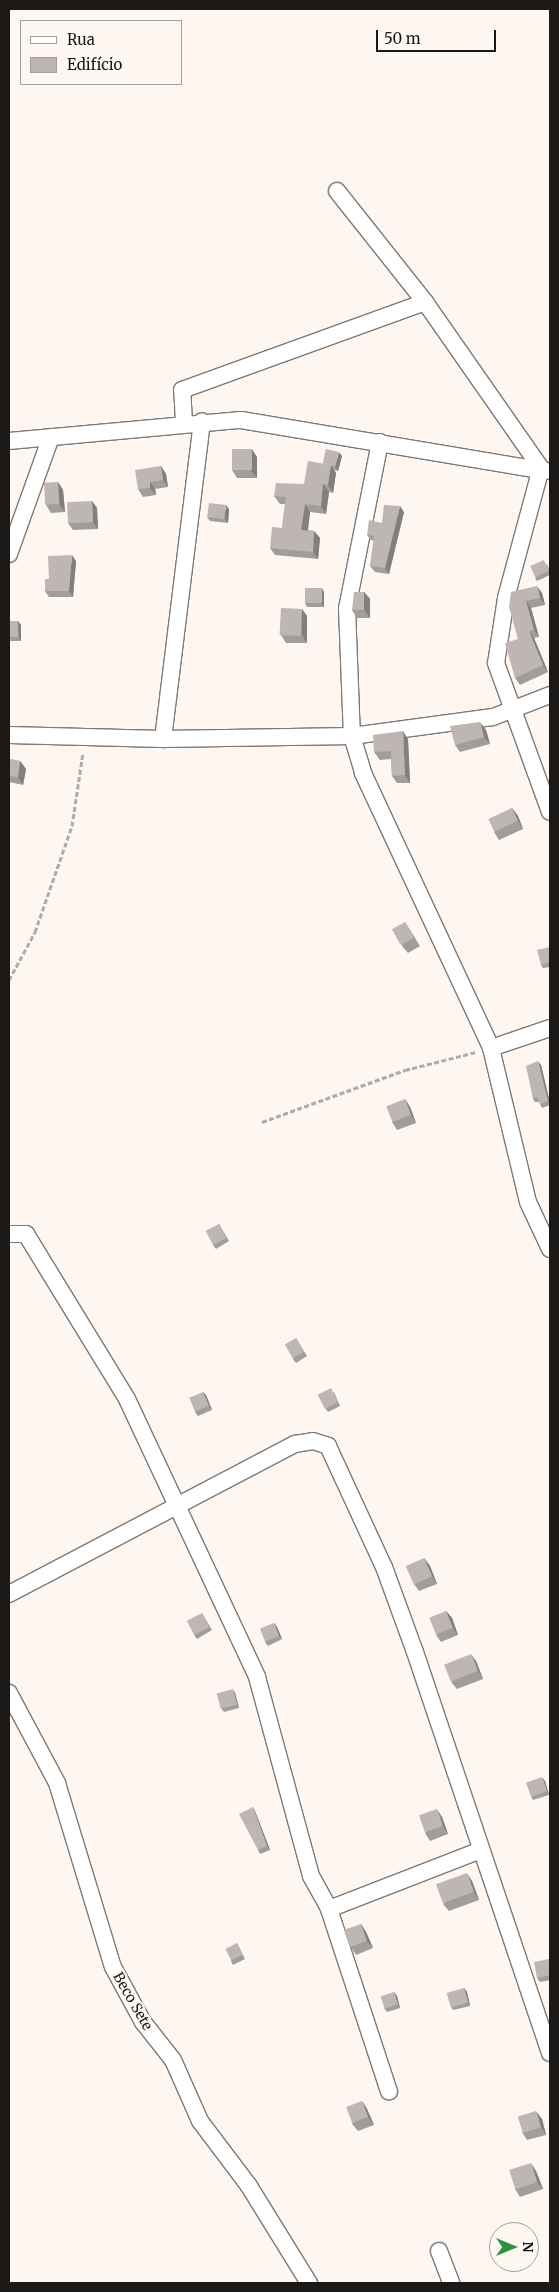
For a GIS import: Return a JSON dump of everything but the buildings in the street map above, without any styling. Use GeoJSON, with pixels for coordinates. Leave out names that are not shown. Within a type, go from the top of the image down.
{"type":"FeatureCollection","features":[{"type":"Feature","properties":{"kind":"street"},"geometry":{"type":"LineString","coordinates":[[337,191],[425,302],[546,471]]}},
{"type":"Feature","properties":{"kind":"street"},"geometry":{"type":"LineString","coordinates":[[184,423],[182,390],[425,302]]}},
{"type":"Feature","properties":{"kind":"street"},"geometry":{"type":"LineString","coordinates":[[9,441],[202,421],[272,422],[546,471]]}},
{"type":"Feature","properties":{"kind":"street"},"geometry":{"type":"LineString","coordinates":[[163,739],[202,421]]}},
{"type":"Feature","properties":{"kind":"street"},"geometry":{"type":"LineString","coordinates":[[9,554],[51,437]]}},
{"type":"Feature","properties":{"kind":"street"},"geometry":{"type":"LineString","coordinates":[[380,442],[347,608],[352,736],[363,773],[491,1048],[528,1202],[550,1249]]}},
{"type":"Feature","properties":{"kind":"street"},"geometry":{"type":"LineString","coordinates":[[546,471],[506,598],[496,663],[512,712],[550,812]]}},
{"type":"Feature","properties":{"kind":"street"},"geometry":{"type":"LineString","coordinates":[[9,735],[163,739],[352,736],[512,712],[550,694]]}},
{"type":"Feature","properties":{"kind":"street"},"geometry":{"type":"LineString","coordinates":[[491,1048],[550,1028]]}},
{"type":"Feature","properties":{"kind":"street"},"geometry":{"type":"LineString","coordinates":[[9,1234],[26,1234],[127,1399],[175,1509],[266,1699],[304,1854],[329,1909],[389,2091]]}},
{"type":"Feature","properties":{"kind":"street"},"geometry":{"type":"LineString","coordinates":[[9,1594],[175,1509],[295,1444],[312,1441],[328,1446],[384,1567],[550,2053]]}},
{"type":"Feature","properties":{"kind":"street","name":"Beco Sete"},"geometry":{"type":"LineString","coordinates":[[9,1693],[57,1782],[113,1967],[144,2022],[173,2060],[200,2121],[249,2186],[308,2283]]}},
{"type":"Feature","properties":{"kind":"street"},"geometry":{"type":"LineString","coordinates":[[329,1909],[481,1850]]}},
{"type":"Feature","properties":{"kind":"street"},"geometry":{"type":"LineString","coordinates":[[439,2251],[451,2283]]}},
{"type":"Feature","properties":{"kind":"path"},"geometry":{"type":"LineString","coordinates":[[9,980],[35,932],[72,826],[84,738]]}},
{"type":"Feature","properties":{"kind":"path"},"geometry":{"type":"LineString","coordinates":[[262,1122],[405,1070],[491,1048]]}}]}
